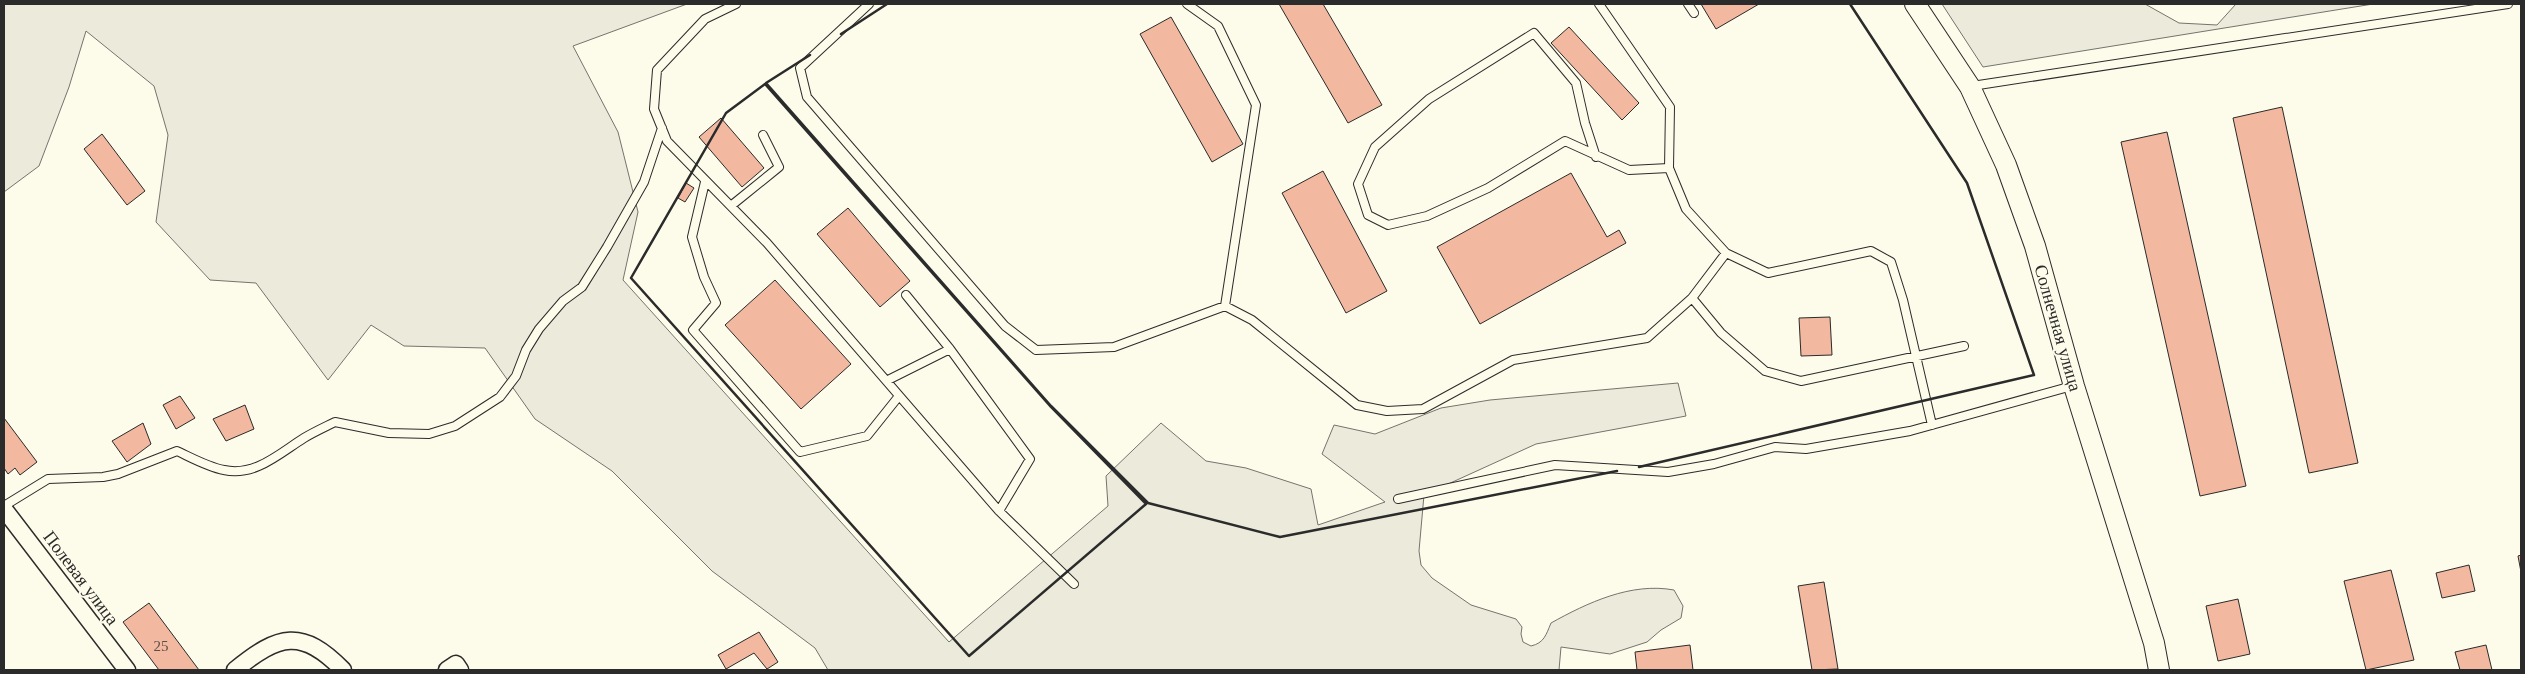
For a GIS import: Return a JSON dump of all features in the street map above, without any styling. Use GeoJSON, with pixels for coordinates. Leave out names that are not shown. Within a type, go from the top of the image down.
{"type":"FeatureCollection","features":[{"type":"Feature","properties":{"kind":"street","name":"Солнечная улица"},"geometry":{"type":"LineString","coordinates":[[1915,4],[1970,87],[2006,165],[2035,246],[2074,386],[2154,643],[2159,670]]}},
{"type":"Feature","properties":{"kind":"street","name":"Полевая улица"},"geometry":{"type":"LineString","coordinates":[[4,508],[127,670]]}},
{"type":"Feature","properties":{"kind":"street"},"geometry":{"type":"LineString","coordinates":[[235,670],[284,640],[303,640],[325,653],[343,670]]}},
{"type":"Feature","properties":{"kind":"street"},"geometry":{"type":"LineString","coordinates":[[446,670],[456,664],[460,670]]}},
{"type":"Feature","properties":{"kind":"lane"},"geometry":{"type":"LineString","coordinates":[[736,4],[705,19],[657,70],[654,109],[667,141],[705,182],[732,205],[888,380],[899,396],[999,511],[1074,584]]}},
{"type":"Feature","properties":{"kind":"lane"},"geometry":{"type":"LineString","coordinates":[[869,4],[800,68],[807,98],[1005,326],[1036,350],[1114,347],[1225,306],[1252,320],[1357,405],[1387,411],[1423,409],[1513,360],[1647,338],[1692,298],[1726,253]]}},
{"type":"Feature","properties":{"kind":"lane"},"geometry":{"type":"LineString","coordinates":[[1187,4],[1218,26],[1256,105],[1225,306]]}},
{"type":"Feature","properties":{"kind":"lane"},"geometry":{"type":"LineString","coordinates":[[1599,4],[1670,107],[1669,168],[1686,209],[1726,253],[1768,273],[1872,251],[1891,262],[1903,300],[1932,425]]}},
{"type":"Feature","properties":{"kind":"lane"},"geometry":{"type":"LineString","coordinates":[[1688,4],[1694,13]]}},
{"type":"Feature","properties":{"kind":"lane"},"geometry":{"type":"LineString","coordinates":[[1970,87],[2508,4]]}},
{"type":"Feature","properties":{"kind":"lane"},"geometry":{"type":"LineString","coordinates":[[1596,157],[1585,123],[1576,83],[1534,33],[1429,99],[1375,147],[1358,184],[1368,215],[1388,225],[1427,216],[1488,188],[1564,141],[1596,157],[1629,170],[1669,168]]}},
{"type":"Feature","properties":{"kind":"lane"},"geometry":{"type":"LineString","coordinates":[[4,508],[48,479],[103,477],[118,474],[177,451],[223,470],[237,472],[255,468],[282,455],[305,438],[335,422],[380,431],[408,434],[444,431],[473,416],[500,398],[516,376],[526,350],[539,329],[563,301],[584,285],[644,182],[662,128]]}},
{"type":"Feature","properties":{"kind":"lane"},"geometry":{"type":"LineString","coordinates":[[732,205],[779,167],[763,135]]}},
{"type":"Feature","properties":{"kind":"lane"},"geometry":{"type":"LineString","coordinates":[[705,182],[692,237],[704,277],[716,302],[693,330],[800,452],[867,436],[899,396]]}},
{"type":"Feature","properties":{"kind":"lane"},"geometry":{"type":"LineString","coordinates":[[906,295],[950,349],[1030,458],[999,511]]}},
{"type":"Feature","properties":{"kind":"lane"},"geometry":{"type":"LineString","coordinates":[[1692,298],[1721,333],[1765,371],[1801,381],[1964,346]]}},
{"type":"Feature","properties":{"kind":"lane"},"geometry":{"type":"LineString","coordinates":[[888,380],[950,349]]}},
{"type":"Feature","properties":{"kind":"lane"},"geometry":{"type":"LineString","coordinates":[[1398,499],[1555,465],[1668,472],[1714,464],[1775,447],[1806,449],[1932,425],[2074,386]]}},
{"type":"Feature","properties":{"kind":"shaded area"},"geometry":{"type":"Polygon","coordinates":[[[4,4],[687,4],[573,46],[618,132],[638,212],[623,280],[949,642],[1108,506],[1106,476],[1161,423],[1206,461],[1246,468],[1311,489],[1318,525],[1385,502],[1322,454],[1334,425],[1375,434],[1441,408],[1490,400],[1678,383],[1686,416],[1536,444],[1424,495],[1419,551],[1421,565],[1432,578],[1471,605],[1516,619],[1522,627],[1523,642],[1531,646],[1542,641],[1551,623],[1579,608],[1610,596],[1642,589],[1674,590],[1683,606],[1681,618],[1661,630],[1647,642],[1610,654],[1561,647],[1559,670],[828,670],[815,648],[712,571],[612,471],[535,419],[485,348],[404,346],[371,325],[328,380],[256,283],[210,280],[156,222],[168,135],[154,86],[86,31],[69,87],[39,166],[4,192],[4,4]]]}},
{"type":"Feature","properties":{"kind":"shaded area"},"geometry":{"type":"Polygon","coordinates":[[[1942,4],[2145,4],[2179,23],[2217,25],[2236,4],[2373,4],[1983,67],[1942,4]]]}},
{"type":"Feature","properties":{"kind":"building"},"geometry":{"type":"Polygon","coordinates":[[[1279,4],[1323,4],[1382,105],[1348,123],[1279,4]]]}},
{"type":"Feature","properties":{"kind":"building"},"geometry":{"type":"Polygon","coordinates":[[[1701,4],[1759,4],[1716,29],[1701,4]]]}},
{"type":"Feature","properties":{"kind":"building"},"geometry":{"type":"Polygon","coordinates":[[[1171,17],[1243,144],[1212,162],[1140,34],[1171,17]]]}},
{"type":"Feature","properties":{"kind":"building"},"geometry":{"type":"Polygon","coordinates":[[[1569,27],[1639,103],[1622,120],[1551,43],[1569,27]]]}},
{"type":"Feature","properties":{"kind":"building"},"geometry":{"type":"Polygon","coordinates":[[[2282,107],[2358,463],[2309,473],[2233,118],[2282,107]]]}},
{"type":"Feature","properties":{"kind":"building"},"geometry":{"type":"Polygon","coordinates":[[[721,118],[764,168],[742,187],[699,137],[721,118]]]}},
{"type":"Feature","properties":{"kind":"building"},"geometry":{"type":"Polygon","coordinates":[[[2167,132],[2246,486],[2200,496],[2121,142],[2167,132]]]}},
{"type":"Feature","properties":{"kind":"building"},"geometry":{"type":"Polygon","coordinates":[[[102,134],[145,191],[127,205],[84,149],[102,134]]]}},
{"type":"Feature","properties":{"kind":"building"},"geometry":{"type":"Polygon","coordinates":[[[1323,171],[1387,291],[1346,313],[1282,193],[1323,171]]]}},
{"type":"Feature","properties":{"kind":"building"},"geometry":{"type":"Polygon","coordinates":[[[1571,173],[1607,237],[1619,230],[1626,243],[1480,324],[1437,247],[1571,173]]]}},
{"type":"Feature","properties":{"kind":"building"},"geometry":{"type":"Polygon","coordinates":[[[686,183],[694,188],[685,202],[678,198],[686,183]]]}},
{"type":"Feature","properties":{"kind":"building"},"geometry":{"type":"Polygon","coordinates":[[[848,208],[910,281],[880,307],[817,234],[848,208]]]}},
{"type":"Feature","properties":{"kind":"building"},"geometry":{"type":"Polygon","coordinates":[[[775,280],[851,364],[801,409],[725,325],[775,280]]]}},
{"type":"Feature","properties":{"kind":"building"},"geometry":{"type":"Polygon","coordinates":[[[1830,317],[1832,355],[1801,356],[1799,318],[1830,317]]]}},
{"type":"Feature","properties":{"kind":"building"},"geometry":{"type":"Polygon","coordinates":[[[180,396],[195,418],[176,429],[163,405],[180,396]]]}},
{"type":"Feature","properties":{"kind":"building"},"geometry":{"type":"Polygon","coordinates":[[[245,405],[254,429],[226,441],[213,419],[245,405]]]}},
{"type":"Feature","properties":{"kind":"building"},"geometry":{"type":"Polygon","coordinates":[[[4,418],[37,462],[20,475],[15,468],[8,474],[4,468],[4,418]]]}},
{"type":"Feature","properties":{"kind":"building"},"geometry":{"type":"Polygon","coordinates":[[[143,423],[151,444],[127,462],[112,441],[143,423]]]}},
{"type":"Feature","properties":{"kind":"building"},"geometry":{"type":"Polygon","coordinates":[[[2521,555],[2521,572],[2518,556],[2521,555]]]}},
{"type":"Feature","properties":{"kind":"building"},"geometry":{"type":"Polygon","coordinates":[[[2469,565],[2475,591],[2442,598],[2436,573],[2469,565]]]}},
{"type":"Feature","properties":{"kind":"building"},"geometry":{"type":"Polygon","coordinates":[[[2391,570],[2414,660],[2366,670],[2344,581],[2391,570]]]}},
{"type":"Feature","properties":{"kind":"building"},"geometry":{"type":"Polygon","coordinates":[[[1824,582],[1838,669],[1812,670],[1798,586],[1824,582]]]}},
{"type":"Feature","properties":{"kind":"building"},"geometry":{"type":"Polygon","coordinates":[[[2238,599],[2250,654],[2218,661],[2206,606],[2238,599]]]}},
{"type":"Feature","properties":{"kind":"building"},"geometry":{"type":"Polygon","coordinates":[[[149,603],[199,670],[159,670],[123,622],[149,603]]]}},
{"type":"Feature","properties":{"kind":"building"},"geometry":{"type":"Polygon","coordinates":[[[759,632],[778,662],[767,669],[754,653],[726,669],[718,655],[759,632]]]}},
{"type":"Feature","properties":{"kind":"building"},"geometry":{"type":"Polygon","coordinates":[[[1690,645],[1693,670],[1637,670],[1635,652],[1690,645]]]}},
{"type":"Feature","properties":{"kind":"building"},"geometry":{"type":"Polygon","coordinates":[[[2486,645],[2492,670],[2460,670],[2455,652],[2486,645]]]}},
{"type":"Feature","properties":{"kind":"wall"},"geometry":{"type":"LineString","coordinates":[[841,34],[887,4]]}},
{"type":"Feature","properties":{"kind":"wall"},"geometry":{"type":"LineString","coordinates":[[1639,467],[2034,375],[1967,183],[1850,4]]}},
{"type":"Feature","properties":{"kind":"wall"},"geometry":{"type":"LineString","coordinates":[[810,55],[766,83],[1051,406],[1148,503],[1280,537],[1617,471]]}},
{"type":"Feature","properties":{"kind":"wall"},"geometry":{"type":"LineString","coordinates":[[765,84],[1051,407],[1146,504],[969,656],[631,278],[726,113],[765,84]]}}]}
